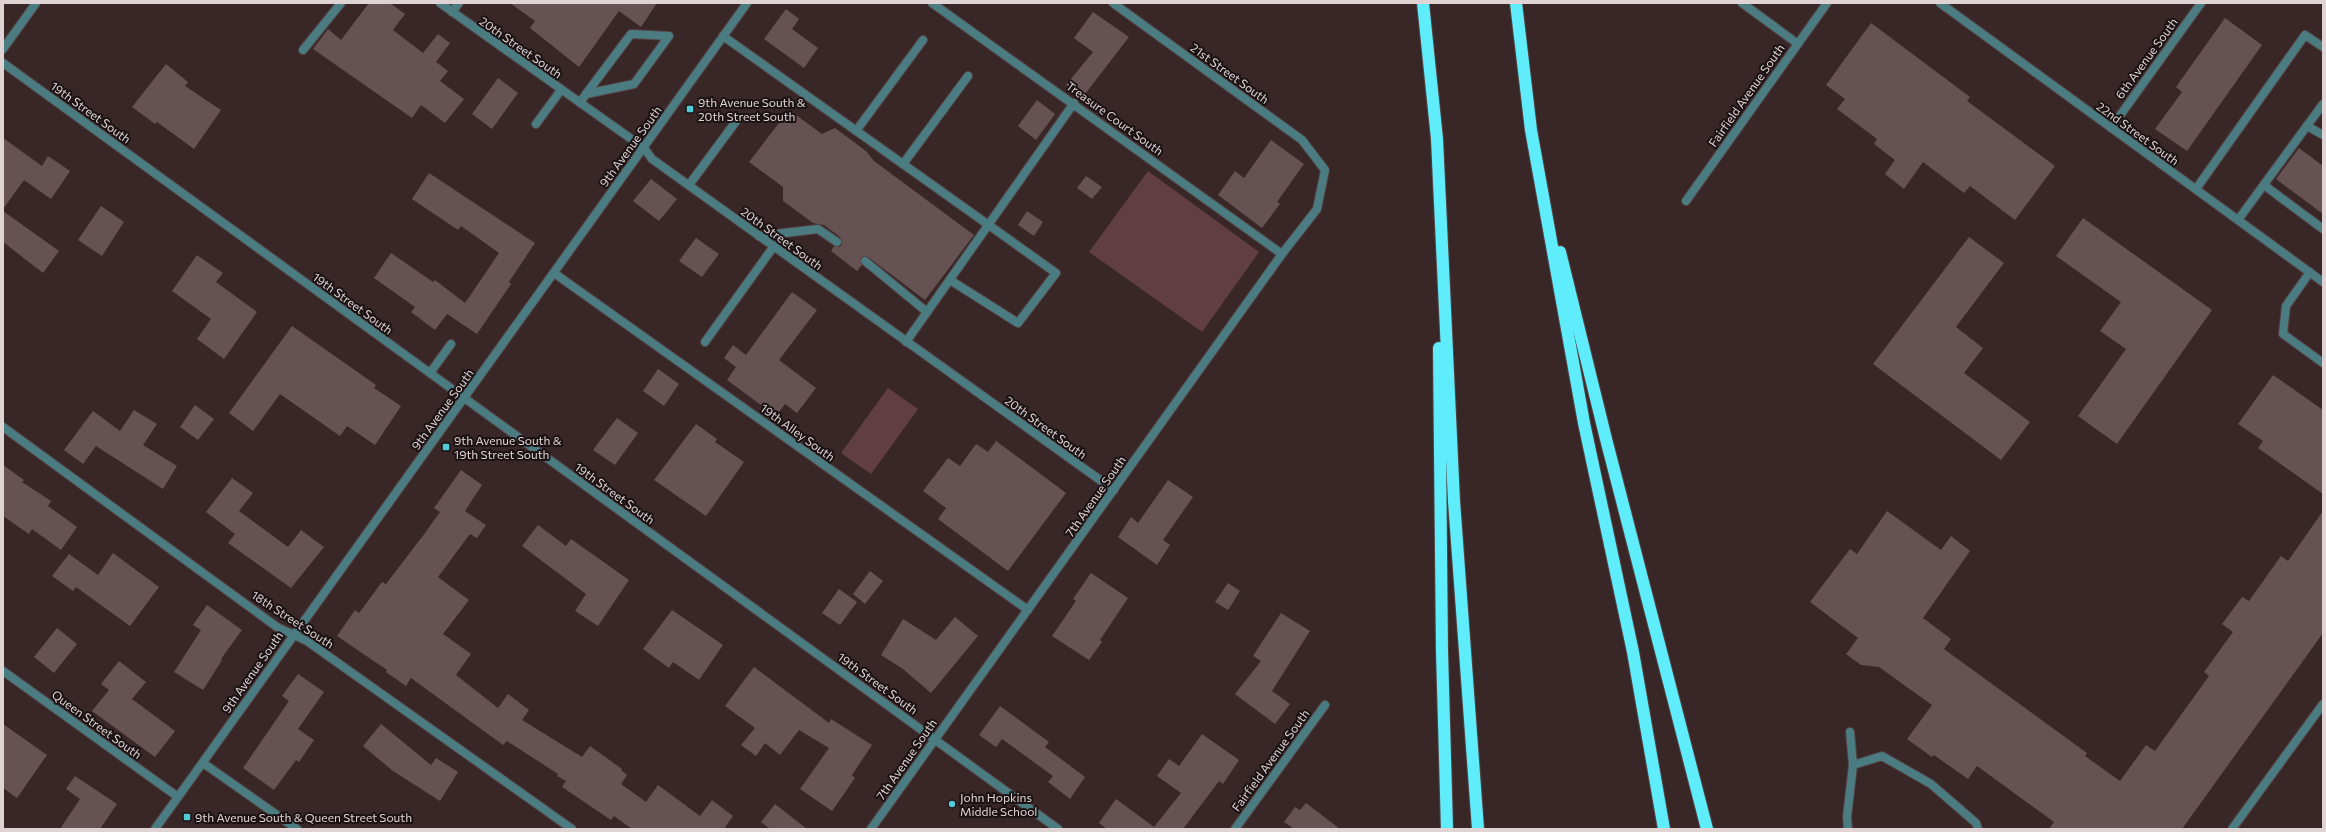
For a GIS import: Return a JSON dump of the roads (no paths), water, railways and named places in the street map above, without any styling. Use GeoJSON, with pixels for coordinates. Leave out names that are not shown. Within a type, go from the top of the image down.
{"type":"FeatureCollection","features":[{"type":"Feature","properties":{"kind":"highway"},"geometry":{"type":"LineString","coordinates":[[1423,3],[1437,139],[1454,501],[1478,829]]}},
{"type":"Feature","properties":{"kind":"highway"},"geometry":{"type":"LineString","coordinates":[[1516,3],[1531,130],[1584,423],[1634,652],[1664,829]]}},
{"type":"Feature","properties":{"kind":"highway"},"geometry":{"type":"LineString","coordinates":[[1531,130],[1606,439],[1707,829]]}},
{"type":"Feature","properties":{"kind":"highway"},"geometry":{"type":"LineString","coordinates":[[1437,139],[1442,651],[1447,829]]}},
{"type":"Feature","properties":{"kind":"street"},"geometry":{"type":"LineString","coordinates":[[3,49],[36,3]]}},
{"type":"Feature","properties":{"kind":"street"},"geometry":{"type":"LineString","coordinates":[[303,50],[341,3]]}},
{"type":"Feature","properties":{"kind":"street","name":"20th Street South"},"geometry":{"type":"LineString","coordinates":[[440,3],[644,148],[652,159],[1114,490]]}},
{"type":"Feature","properties":{"kind":"street"},"geometry":{"type":"LineString","coordinates":[[452,12],[459,3]]}},
{"type":"Feature","properties":{"kind":"street","name":"9th Avenue South"},"geometry":{"type":"LineString","coordinates":[[155,829],[747,3]]}},
{"type":"Feature","properties":{"kind":"street","name":"Treasure Court South"},"geometry":{"type":"LineString","coordinates":[[932,3],[1074,103],[1282,254]]}},
{"type":"Feature","properties":{"kind":"street","name":"21st Street South"},"geometry":{"type":"LineString","coordinates":[[1113,3],[1302,140],[1325,170]]}},
{"type":"Feature","properties":{"kind":"street"},"geometry":{"type":"LineString","coordinates":[[1742,3],[1798,44]]}},
{"type":"Feature","properties":{"kind":"street","name":"Fairfield Avenue South"},"geometry":{"type":"LineString","coordinates":[[1686,201],[1827,3]]}},
{"type":"Feature","properties":{"kind":"street","name":"22nd Street South"},"geometry":{"type":"LineString","coordinates":[[1940,3],[2323,282]]}},
{"type":"Feature","properties":{"kind":"street","name":"6th Avenue South"},"geometry":{"type":"LineString","coordinates":[[2111,128],[2201,3]]}},
{"type":"Feature","properties":{"kind":"street"},"geometry":{"type":"LineString","coordinates":[[580,103],[586,94],[631,34],[669,36],[634,84],[586,94]]}},
{"type":"Feature","properties":{"kind":"street"},"geometry":{"type":"LineString","coordinates":[[2196,189],[2305,35],[2323,47]]}},
{"type":"Feature","properties":{"kind":"street"},"geometry":{"type":"LineString","coordinates":[[723,36],[1056,273],[1018,323],[950,280]]}},
{"type":"Feature","properties":{"kind":"street"},"geometry":{"type":"LineString","coordinates":[[856,131],[923,40]]}},
{"type":"Feature","properties":{"kind":"street","name":"19th Street South"},"geometry":{"type":"LineString","coordinates":[[3,64],[1058,829]]}},
{"type":"Feature","properties":{"kind":"street"},"geometry":{"type":"LineString","coordinates":[[903,164],[968,76]]}},
{"type":"Feature","properties":{"kind":"street"},"geometry":{"type":"LineString","coordinates":[[536,124],[561,90]]}},
{"type":"Feature","properties":{"kind":"street"},"geometry":{"type":"LineString","coordinates":[[906,342],[1074,103]]}},
{"type":"Feature","properties":{"kind":"street"},"geometry":{"type":"LineString","coordinates":[[2238,220],[2323,104]]}},
{"type":"Feature","properties":{"kind":"street"},"geometry":{"type":"LineString","coordinates":[[689,185],[737,120]]}},
{"type":"Feature","properties":{"kind":"street"},"geometry":{"type":"LineString","coordinates":[[2308,126],[2323,135]]}},
{"type":"Feature","properties":{"kind":"street","name":"7th Avenue South"},"geometry":{"type":"LineString","coordinates":[[871,829],[1282,254],[1317,209],[1325,170]]}},
{"type":"Feature","properties":{"kind":"street"},"geometry":{"type":"LineString","coordinates":[[2264,185],[2323,229]]}},
{"type":"Feature","properties":{"kind":"street"},"geometry":{"type":"LineString","coordinates":[[760,236],[818,229],[837,242]]}},
{"type":"Feature","properties":{"kind":"street"},"geometry":{"type":"LineString","coordinates":[[705,342],[774,246]]}},
{"type":"Feature","properties":{"kind":"street"},"geometry":{"type":"LineString","coordinates":[[865,261],[927,312]]}},
{"type":"Feature","properties":{"kind":"street"},"geometry":{"type":"LineString","coordinates":[[2310,272],[2286,306],[2283,334],[2323,363]]}},
{"type":"Feature","properties":{"kind":"street","name":"19th Alley South"},"geometry":{"type":"LineString","coordinates":[[554,273],[1028,610]]}},
{"type":"Feature","properties":{"kind":"street"},"geometry":{"type":"LineString","coordinates":[[430,373],[451,344]]}},
{"type":"Feature","properties":{"kind":"street","name":"18th Street South"},"geometry":{"type":"LineString","coordinates":[[3,427],[278,627],[294,634],[572,829]]}},
{"type":"Feature","properties":{"kind":"street","name":"Queen Street South"},"geometry":{"type":"LineString","coordinates":[[3,670],[178,797]]}},
{"type":"Feature","properties":{"kind":"street","name":"Fairfield Avenue South"},"geometry":{"type":"LineString","coordinates":[[1235,829],[1325,704]]}},
{"type":"Feature","properties":{"kind":"street"},"geometry":{"type":"LineString","coordinates":[[2232,829],[2323,704]]}},
{"type":"Feature","properties":{"kind":"street"},"geometry":{"type":"LineString","coordinates":[[1848,829],[1847,817],[1852,765],[1850,732]]}},
{"type":"Feature","properties":{"kind":"street"},"geometry":{"type":"LineString","coordinates":[[1852,765],[1882,756],[1931,784],[1976,823],[1978,829]]}},
{"type":"Feature","properties":{"kind":"street"},"geometry":{"type":"LineString","coordinates":[[203,763],[297,829]]}},
{"type":"Feature","properties":{"kind":"place","name":"9th Avenue South & 20th Street South"},"geometry":{"type":"Point","coordinates":[690,109]}},
{"type":"Feature","properties":{"kind":"place","name":"9th Avenue South & 19th Street South"},"geometry":{"type":"Point","coordinates":[446,447]}},
{"type":"Feature","properties":{"kind":"place","name":"John Hopkins Middle School"},"geometry":{"type":"Point","coordinates":[952,804]}},
{"type":"Feature","properties":{"kind":"place","name":"9th Avenue South & Queen Street South"},"geometry":{"type":"Point","coordinates":[187,817]}}]}
